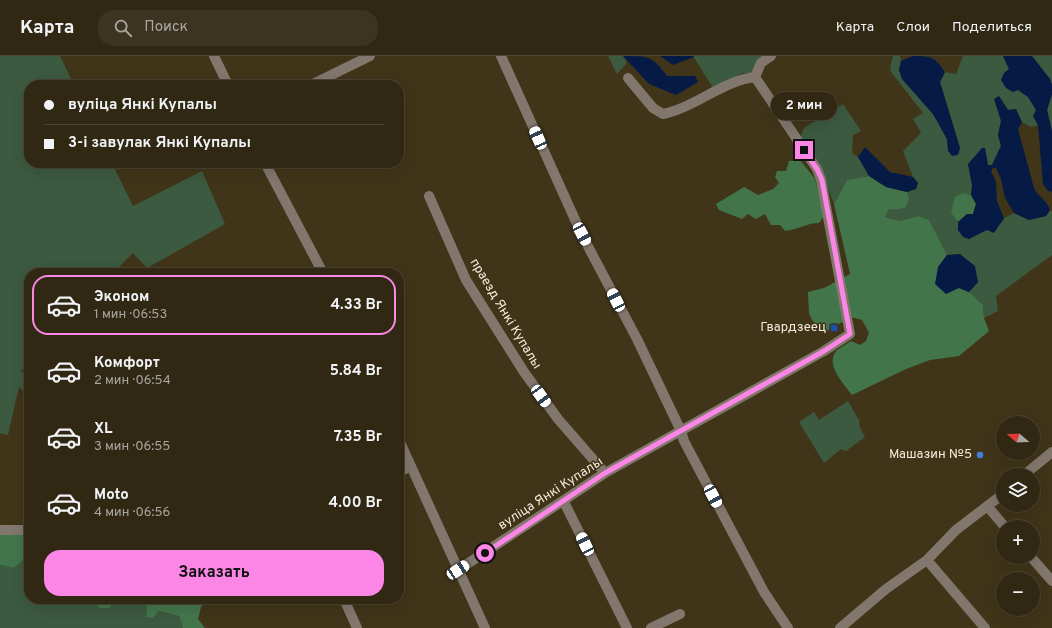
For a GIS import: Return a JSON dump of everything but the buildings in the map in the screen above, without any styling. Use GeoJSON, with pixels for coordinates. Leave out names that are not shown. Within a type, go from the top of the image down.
{"type":"FeatureCollection","features":[{"type":"Feature","properties":{"kind":"street"},"geometry":{"type":"LineString","coordinates":[[214,56],[226,80]]}},
{"type":"Feature","properties":{"kind":"street"},"geometry":{"type":"LineString","coordinates":[[321,80],[370,56]]}},
{"type":"Feature","properties":{"kind":"street"},"geometry":{"type":"LineString","coordinates":[[501,56],[582,234],[682,431],[684,440],[764,592],[788,628]]}},
{"type":"Feature","properties":{"kind":"street"},"geometry":{"type":"LineString","coordinates":[[628,78],[653,108],[663,114],[675,111],[741,78],[756,76],[761,63],[770,56]]}},
{"type":"Feature","properties":{"kind":"street","name":"вуліца Янкі Купалы"},"geometry":{"type":"LineString","coordinates":[[458,570],[564,502],[605,473],[824,351],[850,334],[822,180],[817,169],[756,76]]}},
{"type":"Feature","properties":{"kind":"street"},"geometry":{"type":"LineString","coordinates":[[268,168],[320,268]]}},
{"type":"Feature","properties":{"kind":"street","name":"праезд Янкі Купалы"},"geometry":{"type":"LineString","coordinates":[[429,196],[466,280],[519,365],[558,419],[605,473]]}},
{"type":"Feature","properties":{"kind":"street"},"geometry":{"type":"LineString","coordinates":[[404,451],[485,628]]}},
{"type":"Feature","properties":{"kind":"street"},"geometry":{"type":"LineString","coordinates":[[1033,468],[1052,452]]}},
{"type":"Feature","properties":{"kind":"street"},"geometry":{"type":"LineString","coordinates":[[404,470],[411,466]]}},
{"type":"Feature","properties":{"kind":"street"},"geometry":{"type":"LineString","coordinates":[[840,628],[886,589],[927,560],[956,530],[996,500]]}},
{"type":"Feature","properties":{"kind":"street"},"geometry":{"type":"LineString","coordinates":[[564,502],[627,628]]}},
{"type":"Feature","properties":{"kind":"street"},"geometry":{"type":"LineString","coordinates":[[988,507],[999,520]]}},
{"type":"Feature","properties":{"kind":"street"},"geometry":{"type":"LineString","coordinates":[[0,530],[24,530]]}},
{"type":"Feature","properties":{"kind":"street"},"geometry":{"type":"LineString","coordinates":[[927,560],[985,628]]}},
{"type":"Feature","properties":{"kind":"street"},"geometry":{"type":"LineString","coordinates":[[1037,564],[1052,581]]}},
{"type":"Feature","properties":{"kind":"street"},"geometry":{"type":"LineString","coordinates":[[346,604],[357,628]]}},
{"type":"Feature","properties":{"kind":"street"},"geometry":{"type":"LineString","coordinates":[[651,628],[680,614]]}},
{"type":"Feature","properties":{"kind":"green space"},"geometry":{"type":"Polygon","coordinates":[[[0,56],[60,56],[72,80],[24,80],[24,168],[114,168],[133,206],[202,171],[225,224],[147,268],[133,253],[118,268],[24,268],[24,368],[21,371],[24,374],[24,392],[19,387],[8,435],[0,433],[0,56]]]}},
{"type":"Feature","properties":{"kind":"green space"},"geometry":{"type":"Polygon","coordinates":[[[608,56],[623,56],[627,63],[617,74],[608,56]]]}},
{"type":"Feature","properties":{"kind":"green space"},"geometry":{"type":"Polygon","coordinates":[[[693,56],[765,56],[752,73],[743,73],[713,88],[693,56]]]}},
{"type":"Feature","properties":{"kind":"green space"},"geometry":{"type":"Polygon","coordinates":[[[893,56],[900,56],[901,61],[899,70],[902,79],[933,114],[947,139],[948,151],[960,148],[940,82],[945,72],[956,74],[963,56],[1003,56],[1018,90],[1028,97],[1036,110],[1033,116],[1038,125],[1031,127],[1022,122],[1016,109],[1008,110],[999,96],[1001,121],[998,135],[1001,146],[992,165],[988,165],[985,148],[968,164],[972,185],[971,195],[963,193],[951,213],[958,222],[958,230],[969,239],[981,232],[998,226],[1004,218],[1014,213],[1029,220],[1046,216],[1050,210],[1052,212],[1052,255],[996,296],[998,311],[984,318],[983,305],[969,292],[978,282],[960,254],[947,255],[929,220],[919,216],[899,221],[885,217],[889,209],[896,210],[909,198],[907,192],[916,189],[918,183],[913,177],[903,151],[921,133],[913,119],[923,113],[891,72],[890,67],[893,56]]]}},
{"type":"Feature","properties":{"kind":"green space"},"geometry":{"type":"Polygon","coordinates":[[[1032,56],[1052,56],[1052,85],[1050,79],[1032,56]]]}},
{"type":"Feature","properties":{"kind":"green space"},"geometry":{"type":"Polygon","coordinates":[[[1052,94],[1052,131],[1047,110],[1052,94]]]}},
{"type":"Feature","properties":{"kind":"green space"},"geometry":{"type":"Polygon","coordinates":[[[843,104],[861,131],[853,135],[852,153],[858,157],[869,176],[847,180],[834,204],[820,168],[800,137],[804,128],[843,104]]]}},
{"type":"Feature","properties":{"kind":"green space"},"geometry":{"type":"Polygon","coordinates":[[[800,160],[815,179],[824,216],[819,223],[785,231],[780,225],[771,225],[765,214],[756,219],[748,214],[742,219],[719,210],[716,204],[744,187],[758,195],[773,189],[779,183],[775,177],[777,171],[786,171],[789,161],[800,160]]]}},
{"type":"Feature","properties":{"kind":"green space"},"geometry":{"type":"Polygon","coordinates":[[[869,176],[886,187],[907,192],[909,198],[906,207],[896,210],[889,209],[885,217],[899,221],[919,216],[929,220],[947,255],[938,267],[959,288],[969,292],[983,305],[984,318],[989,331],[959,356],[930,360],[906,369],[852,395],[837,374],[833,361],[834,356],[837,350],[851,341],[860,345],[866,341],[869,333],[862,320],[851,317],[825,332],[818,330],[809,314],[808,292],[824,288],[850,274],[834,204],[847,180],[869,176]]]}},
{"type":"Feature","properties":{"kind":"green space"},"geometry":{"type":"Polygon","coordinates":[[[963,193],[971,195],[976,204],[973,214],[967,214],[958,222],[951,213],[955,197],[963,193]]]}},
{"type":"Feature","properties":{"kind":"green space"},"geometry":{"type":"Polygon","coordinates":[[[848,401],[859,420],[860,428],[865,437],[846,451],[841,449],[824,463],[799,422],[814,412],[819,420],[848,401]]]}},
{"type":"Feature","properties":{"kind":"green space"},"geometry":{"type":"Polygon","coordinates":[[[24,532],[24,560],[14,568],[0,565],[0,533],[24,532]]]}},
{"type":"Feature","properties":{"kind":"green space"},"geometry":{"type":"Polygon","coordinates":[[[24,560],[24,604],[96,604],[100,608],[110,608],[112,604],[150,604],[161,612],[179,616],[183,628],[0,628],[0,565],[14,568],[24,560]]]}},
{"type":"Feature","properties":{"kind":"green space"},"geometry":{"type":"Polygon","coordinates":[[[96,604],[112,604],[110,608],[100,608],[96,604]]]}},
{"type":"Feature","properties":{"kind":"green space"},"geometry":{"type":"Polygon","coordinates":[[[148,604],[203,604],[198,619],[205,628],[183,628],[179,616],[158,611],[153,618],[146,617],[148,604]]]}},
{"type":"Feature","properties":{"kind":"water"},"geometry":{"type":"Polygon","coordinates":[[[623,56],[639,56],[649,58],[657,64],[667,76],[695,76],[698,82],[676,95],[649,84],[623,56]]]}},
{"type":"Feature","properties":{"kind":"water"},"geometry":{"type":"Polygon","coordinates":[[[660,56],[693,56],[694,57],[673,65],[660,56]]]}},
{"type":"Feature","properties":{"kind":"water"},"geometry":{"type":"Polygon","coordinates":[[[913,56],[932,58],[945,72],[940,82],[960,148],[958,155],[952,156],[948,151],[947,139],[933,114],[902,79],[899,70],[901,61],[913,56]]]}},
{"type":"Feature","properties":{"kind":"water"},"geometry":{"type":"Polygon","coordinates":[[[1003,56],[1032,56],[1050,79],[1052,94],[1047,110],[1052,131],[1052,192],[1048,191],[1043,184],[1038,125],[1033,116],[1036,110],[1028,97],[1018,90],[1013,92],[1006,88],[1001,80],[1004,73],[1009,69],[1003,56]]]}},
{"type":"Feature","properties":{"kind":"water"},"geometry":{"type":"Polygon","coordinates":[[[999,96],[1008,110],[1016,109],[1022,122],[1018,129],[1034,188],[1050,210],[1046,216],[1029,220],[1014,213],[1005,198],[1001,179],[996,168],[993,168],[991,171],[996,182],[997,201],[1004,218],[994,233],[987,230],[969,239],[963,237],[958,230],[958,222],[967,214],[973,214],[976,204],[971,195],[972,185],[968,164],[982,148],[985,148],[988,165],[992,165],[1001,146],[998,135],[1001,121],[994,99],[999,96]]]}},
{"type":"Feature","properties":{"kind":"water"},"geometry":{"type":"Polygon","coordinates":[[[865,147],[890,172],[913,177],[918,183],[916,189],[907,192],[886,187],[869,176],[858,157],[865,147]]]}},
{"type":"Feature","properties":{"kind":"water"},"geometry":{"type":"Polygon","coordinates":[[[960,254],[975,266],[978,282],[969,292],[959,288],[946,294],[935,284],[938,267],[947,255],[960,254]]]}},
{"type":"Feature","properties":{"kind":"place","name":"Гвардзеец"},"geometry":{"type":"Point","coordinates":[834,328]}},
{"type":"Feature","properties":{"kind":"place","name":"Машазин №5"},"geometry":{"type":"Point","coordinates":[980,455]}},
{"type":"Feature","properties":{"kind":"route"},"geometry":{"type":"LineString","coordinates":[[485,553],[564,502],[605,473],[824,351],[850,334],[822,180],[817,169],[804,150]]}}]}
